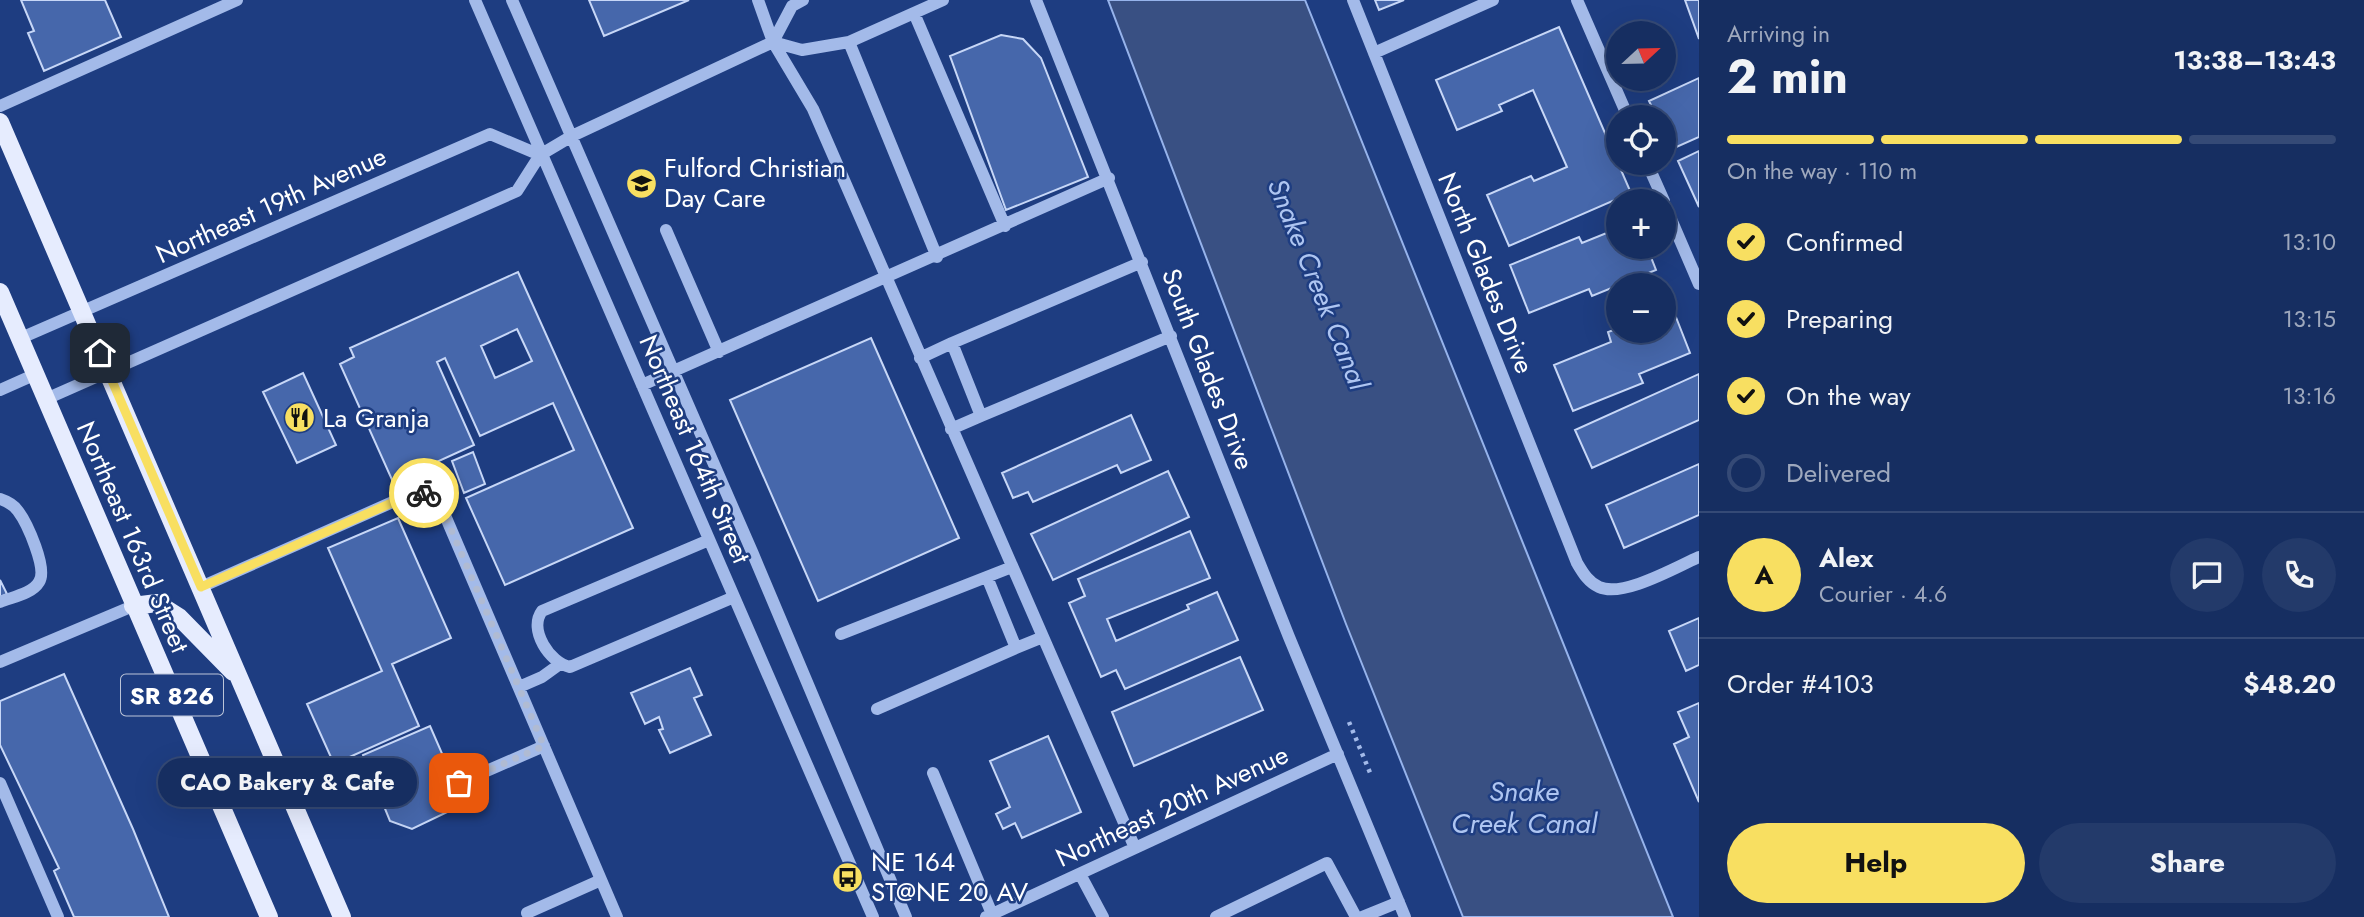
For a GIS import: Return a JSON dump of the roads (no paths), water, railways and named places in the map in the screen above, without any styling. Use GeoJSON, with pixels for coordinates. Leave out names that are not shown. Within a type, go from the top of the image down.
{"type":"FeatureCollection","features":[{"type":"Feature","properties":{"kind":"main road","name":"Northeast 163rd Street"},"geometry":{"type":"LineString","coordinates":[[0,122],[342,917]]}},
{"type":"Feature","properties":{"kind":"main road","name":"Northeast 163rd Street"},"geometry":{"type":"LineString","coordinates":[[0,292],[269,917]]}},
{"type":"Feature","properties":{"kind":"main road"},"geometry":{"type":"LineString","coordinates":[[133,606],[157,603],[179,617],[240,680]]}},
{"type":"Feature","properties":{"kind":"street"},"geometry":{"type":"LineString","coordinates":[[0,106],[222,3],[237,0]]}},
{"type":"Feature","properties":{"kind":"street","name":"Northeast 164th Street"},"geometry":{"type":"LineString","coordinates":[[475,0],[873,917]]}},
{"type":"Feature","properties":{"kind":"street","name":"Northeast 164th Street"},"geometry":{"type":"LineString","coordinates":[[512,0],[906,917]]}},
{"type":"Feature","properties":{"kind":"street"},"geometry":{"type":"LineString","coordinates":[[758,0],[773,42],[813,109],[1135,848]]}},
{"type":"Feature","properties":{"kind":"street"},"geometry":{"type":"LineString","coordinates":[[47,399],[517,191],[540,155],[572,136],[773,42],[792,6],[803,0]]}},
{"type":"Feature","properties":{"kind":"street"},"geometry":{"type":"LineString","coordinates":[[773,42],[802,50],[849,42],[943,0]]}},
{"type":"Feature","properties":{"kind":"street","name":"South Glades Drive"},"geometry":{"type":"LineString","coordinates":[[1037,0],[1405,917]]}},
{"type":"Feature","properties":{"kind":"street","name":"North Glades Drive"},"geometry":{"type":"LineString","coordinates":[[1353,0],[1577,563],[1602,589],[1618,589],[1638,584],[1699,557]]}},
{"type":"Feature","properties":{"kind":"street"},"geometry":{"type":"LineString","coordinates":[[1374,53],[1493,0]]}},
{"type":"Feature","properties":{"kind":"street"},"geometry":{"type":"LineString","coordinates":[[1577,0],[1623,105]]}},
{"type":"Feature","properties":{"kind":"street"},"geometry":{"type":"LineString","coordinates":[[914,13],[1004,226]]}},
{"type":"Feature","properties":{"kind":"street"},"geometry":{"type":"LineString","coordinates":[[849,42],[936,257]]}},
{"type":"Feature","properties":{"kind":"street","name":"Northeast 19th Avenue"},"geometry":{"type":"LineString","coordinates":[[21,338],[490,134],[540,155]]}},
{"type":"Feature","properties":{"kind":"street"},"geometry":{"type":"LineString","coordinates":[[642,386],[1109,178]]}},
{"type":"Feature","properties":{"kind":"street"},"geometry":{"type":"LineString","coordinates":[[666,230],[719,352]]}},
{"type":"Feature","properties":{"kind":"street"},"geometry":{"type":"LineString","coordinates":[[1676,230],[1699,284]]}},
{"type":"Feature","properties":{"kind":"street"},"geometry":{"type":"LineString","coordinates":[[920,358],[1142,262]]}},
{"type":"Feature","properties":{"kind":"street"},"geometry":{"type":"LineString","coordinates":[[951,429],[1171,336]]}},
{"type":"Feature","properties":{"kind":"street"},"geometry":{"type":"LineString","coordinates":[[952,343],[981,416]]}},
{"type":"Feature","properties":{"kind":"street"},"geometry":{"type":"LineString","coordinates":[[0,390],[36,374]]}},
{"type":"Feature","properties":{"kind":"street"},"geometry":{"type":"LineString","coordinates":[[201,587],[414,493],[427,493],[438,499],[617,917]]}},
{"type":"Feature","properties":{"kind":"street"},"geometry":{"type":"LineString","coordinates":[[0,499],[18,511],[41,562],[42,573],[38,583],[28,591],[0,602]]}},
{"type":"Feature","properties":{"kind":"street"},"geometry":{"type":"LineString","coordinates":[[709,540],[542,611],[537,618],[537,626],[551,658],[570,667],[734,597]]}},
{"type":"Feature","properties":{"kind":"street"},"geometry":{"type":"LineString","coordinates":[[841,634],[1012,567]]}},
{"type":"Feature","properties":{"kind":"street"},"geometry":{"type":"LineString","coordinates":[[987,577],[1016,648]]}},
{"type":"Feature","properties":{"kind":"street"},"geometry":{"type":"LineString","coordinates":[[0,662],[133,606]]}},
{"type":"Feature","properties":{"kind":"street"},"geometry":{"type":"LineString","coordinates":[[877,709],[1043,638]]}},
{"type":"Feature","properties":{"kind":"street"},"geometry":{"type":"LineString","coordinates":[[519,687],[542,677],[559,664]]}},
{"type":"Feature","properties":{"kind":"street"},"geometry":{"type":"LineString","coordinates":[[459,783],[544,746]]}},
{"type":"Feature","properties":{"kind":"street","name":"Northeast 20th Avenue"},"geometry":{"type":"LineString","coordinates":[[989,916],[1338,754]]}},
{"type":"Feature","properties":{"kind":"street"},"geometry":{"type":"LineString","coordinates":[[933,773],[989,916]]}},
{"type":"Feature","properties":{"kind":"street"},"geometry":{"type":"LineString","coordinates":[[0,783],[58,917]]}},
{"type":"Feature","properties":{"kind":"street"},"geometry":{"type":"LineString","coordinates":[[1216,917],[1327,863],[1356,917]]}},
{"type":"Feature","properties":{"kind":"street"},"geometry":{"type":"LineString","coordinates":[[1080,874],[1103,917]]}},
{"type":"Feature","properties":{"kind":"street"},"geometry":{"type":"LineString","coordinates":[[527,913],[601,880]]}},
{"type":"Feature","properties":{"kind":"street"},"geometry":{"type":"LineString","coordinates":[[1362,917],[1399,902]]}},
{"type":"Feature","properties":{"kind":"water","name":"Snake Creek Canal"},"geometry":{"type":"Polygon","coordinates":[[[1108,0],[1305,0],[1673,917],[1463,917],[1346,624],[1108,0]]]}},
{"type":"Feature","properties":{"kind":"place","name":"Fulford Christian Day Care"},"geometry":{"type":"Point","coordinates":[641,183]}},
{"type":"Feature","properties":{"kind":"place","name":"La Granja"},"geometry":{"type":"Point","coordinates":[300,418]}},
{"type":"Feature","properties":{"kind":"place","name":"CAO Bakery & Cafe"},"geometry":{"type":"Point","coordinates":[459,783]}},
{"type":"Feature","properties":{"kind":"place","name":"NE 164 ST@NE 20 AV"},"geometry":{"type":"Point","coordinates":[848,877]}}]}
